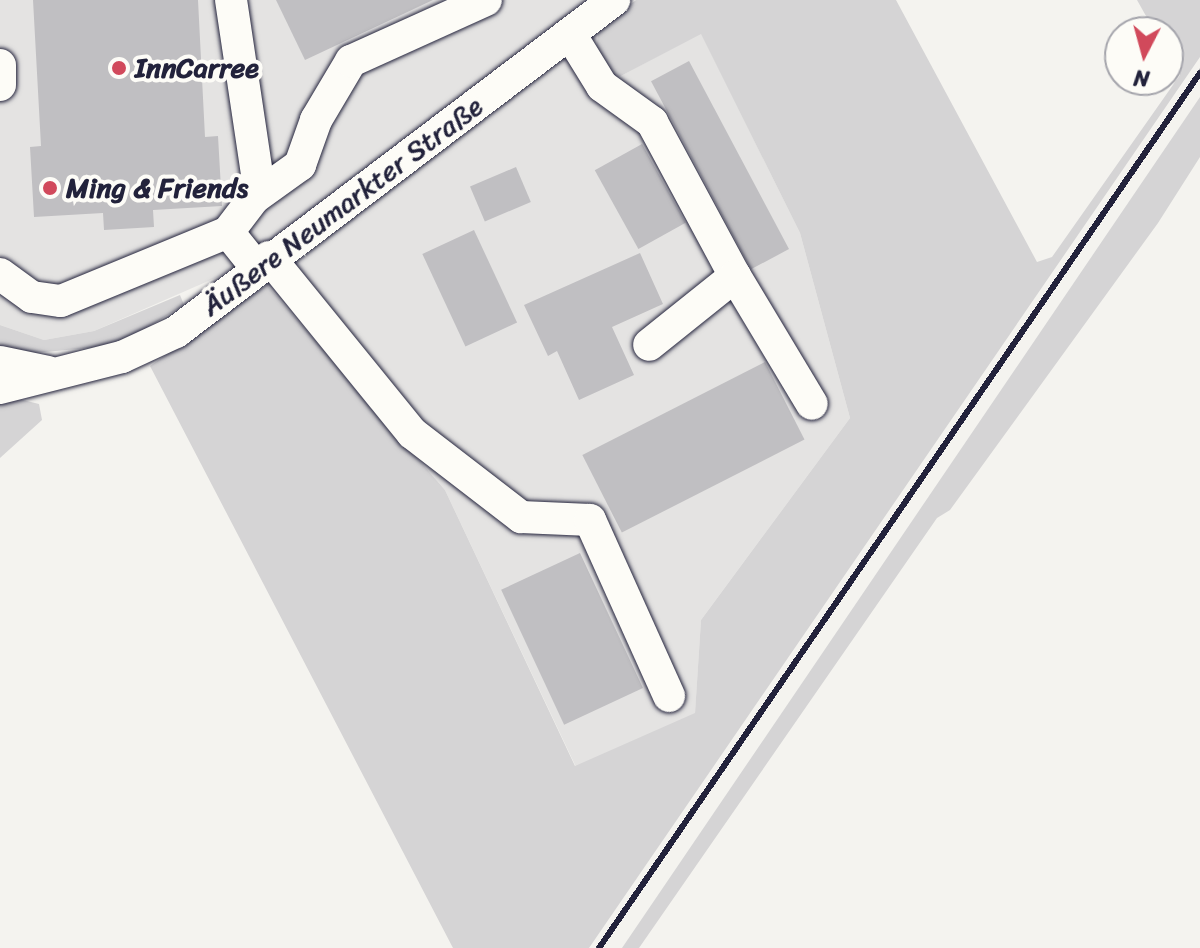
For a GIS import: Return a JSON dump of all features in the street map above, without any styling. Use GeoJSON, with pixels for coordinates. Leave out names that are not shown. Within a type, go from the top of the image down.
{"type":"FeatureCollection","features":[{"type":"Feature","properties":{"kind":"street"},"geometry":{"type":"LineString","coordinates":[[231,0],[257,175],[254,198]]}},
{"type":"Feature","properties":{"kind":"street"},"geometry":{"type":"LineString","coordinates":[[0,274],[32,297],[61,301],[228,232],[254,198],[300,165],[316,120],[351,61],[486,0]]}},
{"type":"Feature","properties":{"kind":"street"},"geometry":{"type":"LineString","coordinates":[[591,12],[602,86],[652,122],[735,276],[812,404]]}},
{"type":"Feature","properties":{"kind":"street","name":"Äußere Neumarkter Straße"},"geometry":{"type":"LineString","coordinates":[[0,388],[150,347],[591,12]]}},
{"type":"Feature","properties":{"kind":"street"},"geometry":{"type":"LineString","coordinates":[[0,65],[0,85]]}},
{"type":"Feature","properties":{"kind":"street"},"geometry":{"type":"LineString","coordinates":[[228,232],[263,262],[412,433],[521,517],[590,520],[669,696]]}},
{"type":"Feature","properties":{"kind":"street"},"geometry":{"type":"LineString","coordinates":[[649,345],[735,276]]}},
{"type":"Feature","properties":{"kind":"street","name":"Äußere Neumarkter Straße"},"geometry":{"type":"LineString","coordinates":[[0,362],[51,373]]}},
{"type":"Feature","properties":{"kind":"shaded area"},"geometry":{"type":"Polygon","coordinates":[[[0,0],[595,0],[222,275],[94,331],[44,340],[0,325],[0,0]]]}},
{"type":"Feature","properties":{"kind":"shaded area"},"geometry":{"type":"Polygon","coordinates":[[[636,0],[896,0],[1037,262],[1052,257],[1165,96],[1173,96],[589,948],[453,948],[150,366],[267,285],[445,490],[575,766],[695,713],[701,620],[850,418],[800,233],[701,34],[617,78],[596,52],[599,28],[636,0]]]}},
{"type":"Feature","properties":{"kind":"shaded area"},"geometry":{"type":"Polygon","coordinates":[[[1137,0],[1200,0],[1200,57],[1184,80],[1184,16],[1146,16],[1137,0]]]}},
{"type":"Feature","properties":{"kind":"shaded area"},"geometry":{"type":"Polygon","coordinates":[[[599,28],[617,78],[701,33],[800,233],[850,418],[701,620],[695,714],[576,767],[445,490],[267,285],[599,28]]]}},
{"type":"Feature","properties":{"kind":"shaded area"},"geometry":{"type":"Polygon","coordinates":[[[1200,97],[1200,157],[1158,223],[950,510],[937,518],[639,948],[622,948],[1200,97]]]}},
{"type":"Feature","properties":{"kind":"shaded area"},"geometry":{"type":"Polygon","coordinates":[[[180,295],[184,305],[135,335],[99,347],[23,354],[0,348],[0,325],[44,340],[94,331],[180,295]]]}},
{"type":"Feature","properties":{"kind":"shaded area"},"geometry":{"type":"Polygon","coordinates":[[[19,399],[39,404],[42,420],[0,458],[0,400],[19,399]]]}},
{"type":"Feature","properties":{"kind":"building","name":"InnCarree"},"geometry":{"type":"Polygon","coordinates":[[[33,0],[198,0],[205,137],[218,136],[222,206],[153,210],[154,227],[104,230],[103,213],[34,217],[30,147],[41,146],[33,0]]]}},
{"type":"Feature","properties":{"kind":"building"},"geometry":{"type":"Polygon","coordinates":[[[276,0],[433,0],[305,60],[276,0]]]}},
{"type":"Feature","properties":{"kind":"building"},"geometry":{"type":"Polygon","coordinates":[[[689,61],[789,249],[751,269],[651,81],[689,61]]]}},
{"type":"Feature","properties":{"kind":"building"},"geometry":{"type":"Polygon","coordinates":[[[642,144],[686,223],[638,249],[595,170],[642,144]]]}},
{"type":"Feature","properties":{"kind":"building"},"geometry":{"type":"Polygon","coordinates":[[[516,167],[531,202],[485,222],[470,187],[516,167]]]}},
{"type":"Feature","properties":{"kind":"building"},"geometry":{"type":"Polygon","coordinates":[[[474,230],[517,322],[465,347],[422,254],[474,230]]]}},
{"type":"Feature","properties":{"kind":"building"},"geometry":{"type":"Polygon","coordinates":[[[640,253],[663,304],[612,327],[634,375],[579,400],[557,351],[548,356],[524,305],[640,253]]]}},
{"type":"Feature","properties":{"kind":"building"},"geometry":{"type":"Polygon","coordinates":[[[765,362],[804,440],[622,533],[582,455],[765,362]]]}},
{"type":"Feature","properties":{"kind":"building"},"geometry":{"type":"Polygon","coordinates":[[[580,553],[643,688],[564,725],[501,590],[580,553]]]}},
{"type":"Feature","properties":{"kind":"railway"},"geometry":{"type":"LineString","coordinates":[[599,948],[1200,73]]}},
{"type":"Feature","properties":{"kind":"place","name":"InnCarree"},"geometry":{"type":"Point","coordinates":[119,68]}},
{"type":"Feature","properties":{"kind":"place","name":"Ming & Friends"},"geometry":{"type":"Point","coordinates":[50,188]}}]}
